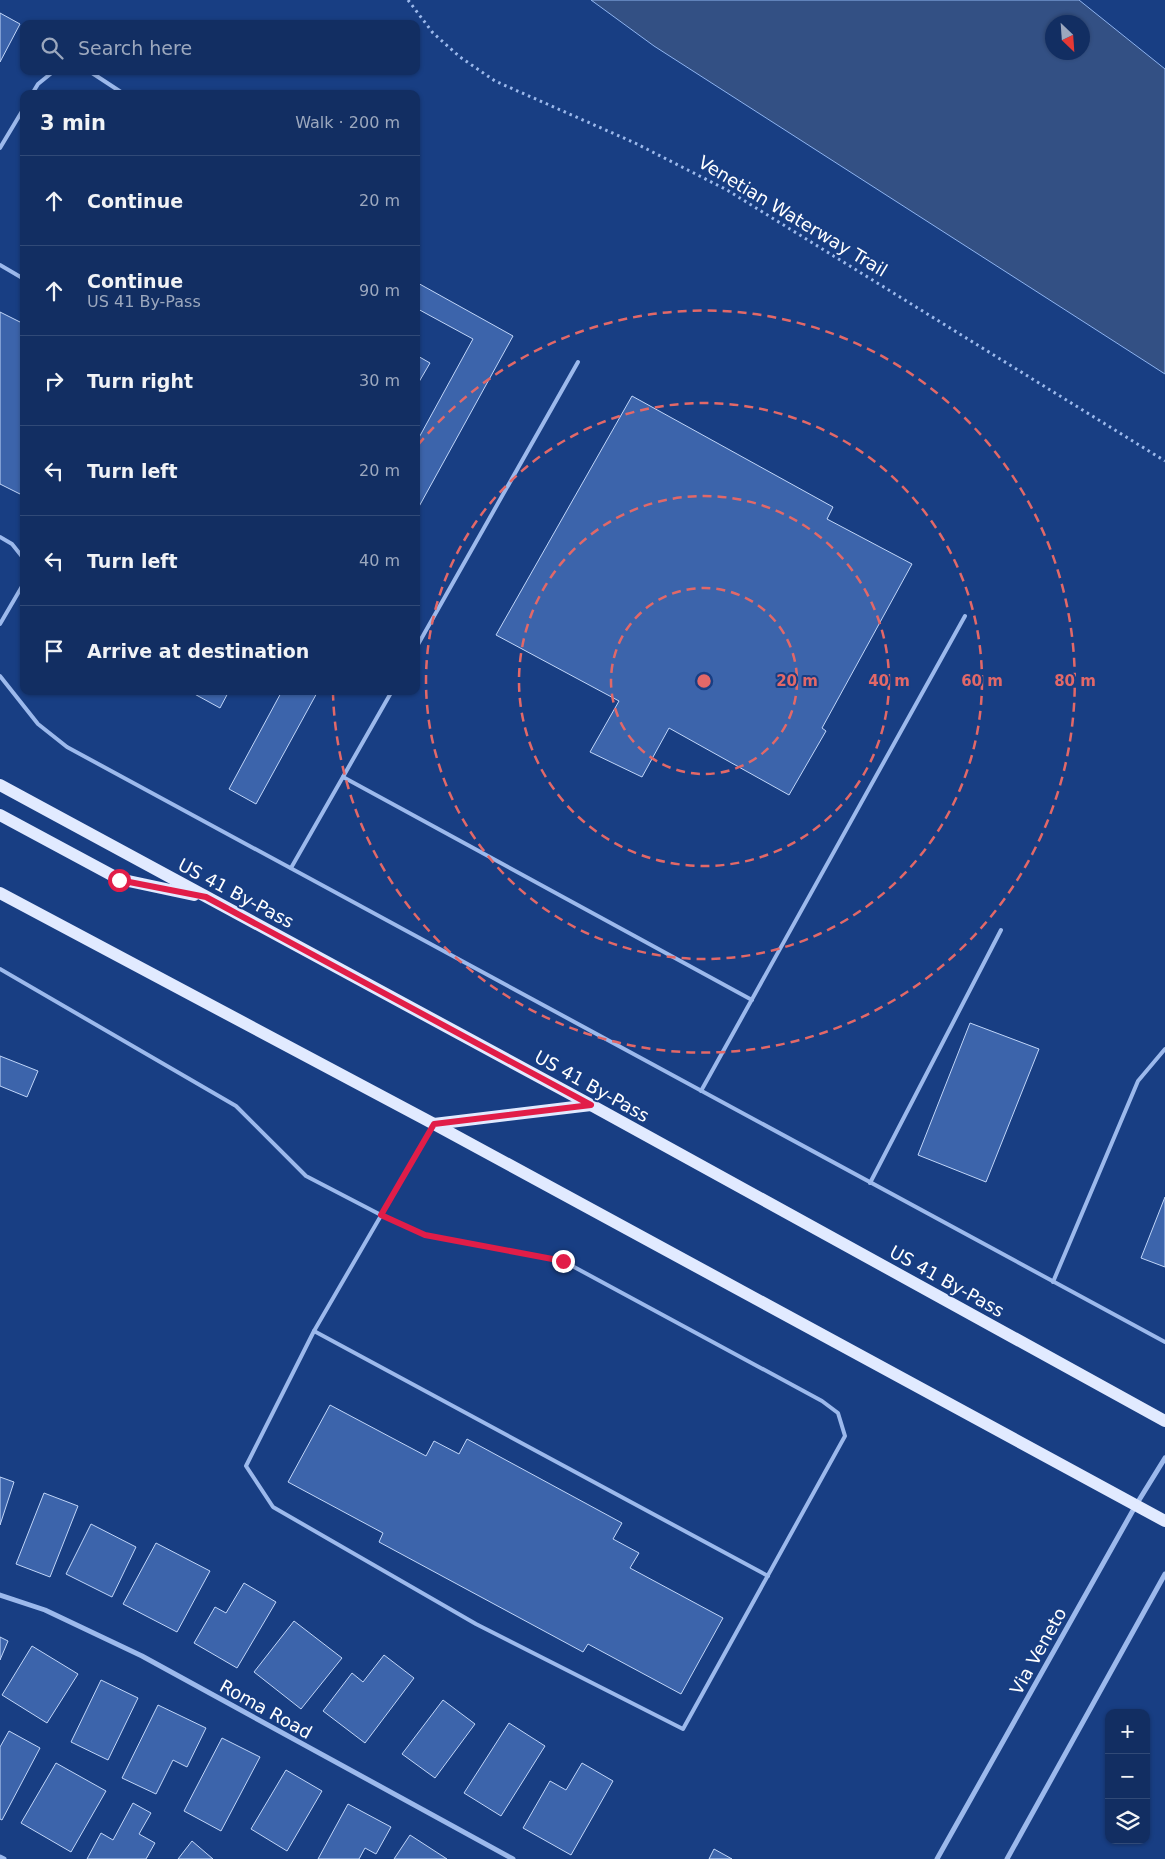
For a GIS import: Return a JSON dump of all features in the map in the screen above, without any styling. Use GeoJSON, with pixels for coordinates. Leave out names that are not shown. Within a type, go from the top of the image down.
{"type":"FeatureCollection","features":[{"type":"Feature","properties":{"kind":"main road","name":"US 41 By-Pass"},"geometry":{"type":"LineString","coordinates":[[0,785],[591,1105],[1165,1421]]}},
{"type":"Feature","properties":{"kind":"main road"},"geometry":{"type":"LineString","coordinates":[[0,815],[119,880],[206,897]]}},
{"type":"Feature","properties":{"kind":"main road"},"geometry":{"type":"LineString","coordinates":[[0,894],[434,1124],[1165,1521]]}},
{"type":"Feature","properties":{"kind":"main road"},"geometry":{"type":"LineString","coordinates":[[434,1124],[591,1105]]}},
{"type":"Feature","properties":{"kind":"street","name":"Via Veneto"},"geometry":{"type":"LineString","coordinates":[[937,1859],[1136,1505],[1165,1458]]}},
{"type":"Feature","properties":{"kind":"street"},"geometry":{"type":"LineString","coordinates":[[1007,1859],[1165,1574]]}},
{"type":"Feature","properties":{"kind":"street","name":"Roma Road"},"geometry":{"type":"LineString","coordinates":[[0,1595],[45,1610],[142,1656],[513,1859]]}},
{"type":"Feature","properties":{"kind":"street"},"geometry":{"type":"LineString","coordinates":[[0,1857],[4,1859]]}},
{"type":"Feature","properties":{"kind":"lane"},"geometry":{"type":"LineString","coordinates":[[34,90],[38,84],[49,75]]}},
{"type":"Feature","properties":{"kind":"lane"},"geometry":{"type":"LineString","coordinates":[[95,75],[118,90]]}},
{"type":"Feature","properties":{"kind":"lane"},"geometry":{"type":"LineString","coordinates":[[0,148],[20,115]]}},
{"type":"Feature","properties":{"kind":"lane"},"geometry":{"type":"LineString","coordinates":[[0,266],[20,277]]}},
{"type":"Feature","properties":{"kind":"lane"},"geometry":{"type":"LineString","coordinates":[[420,641],[578,362]]}},
{"type":"Feature","properties":{"kind":"lane"},"geometry":{"type":"LineString","coordinates":[[0,537],[12,544],[20,554]]}},
{"type":"Feature","properties":{"kind":"lane"},"geometry":{"type":"LineString","coordinates":[[0,624],[20,590]]}},
{"type":"Feature","properties":{"kind":"lane"},"geometry":{"type":"LineString","coordinates":[[701,1091],[965,616]]}},
{"type":"Feature","properties":{"kind":"lane"},"geometry":{"type":"LineString","coordinates":[[0,676],[38,724],[67,747],[1165,1342]]}},
{"type":"Feature","properties":{"kind":"lane"},"geometry":{"type":"LineString","coordinates":[[291,868],[390,695]]}},
{"type":"Feature","properties":{"kind":"lane"},"geometry":{"type":"LineString","coordinates":[[343,777],[752,1000]]}},
{"type":"Feature","properties":{"kind":"lane"},"geometry":{"type":"LineString","coordinates":[[870,1183],[1001,930]]}},
{"type":"Feature","properties":{"kind":"lane"},"geometry":{"type":"LineString","coordinates":[[0,969],[236,1106],[306,1176],[381,1215],[425,1235],[563,1261],[822,1401],[838,1413],[845,1436],[683,1729],[476,1624],[273,1507],[246,1466],[314,1331],[381,1215],[434,1124]]}},
{"type":"Feature","properties":{"kind":"lane"},"geometry":{"type":"LineString","coordinates":[[1053,1282],[1138,1081],[1165,1049]]}},
{"type":"Feature","properties":{"kind":"lane"},"geometry":{"type":"LineString","coordinates":[[314,1331],[768,1576]]}},
{"type":"Feature","properties":{"kind":"path","name":"Venetian Waterway Trail"},"geometry":{"type":"LineString","coordinates":[[408,0],[433,33],[460,57],[495,80],[524,95],[635,143],[727,190],[1165,461]]}},
{"type":"Feature","properties":{"kind":"water"},"geometry":{"type":"Polygon","coordinates":[[[591,0],[1079,0],[1165,69],[1165,374],[654,46],[591,0]]]}},
{"type":"Feature","properties":{"kind":"building"},"geometry":{"type":"Polygon","coordinates":[[[0,13],[20,24],[0,62],[0,13]]]}},
{"type":"Feature","properties":{"kind":"building"},"geometry":{"type":"Polygon","coordinates":[[[420,284],[513,336],[420,505],[420,436],[473,339],[420,310],[420,284]]]}},
{"type":"Feature","properties":{"kind":"building"},"geometry":{"type":"Polygon","coordinates":[[[0,312],[20,322],[20,494],[0,484],[0,312]]]}},
{"type":"Feature","properties":{"kind":"building"},"geometry":{"type":"Polygon","coordinates":[[[420,357],[430,363],[420,380],[420,357]]]}},
{"type":"Feature","properties":{"kind":"building"},"geometry":{"type":"Polygon","coordinates":[[[632,396],[833,507],[827,519],[912,564],[822,728],[826,731],[789,795],[669,728],[642,777],[590,752],[619,701],[496,635],[632,396]]]}},
{"type":"Feature","properties":{"kind":"building"},"geometry":{"type":"Polygon","coordinates":[[[196,695],[227,695],[220,708],[196,695]]]}},
{"type":"Feature","properties":{"kind":"building"},"geometry":{"type":"Polygon","coordinates":[[[280,695],[316,695],[256,804],[229,789],[280,695]]]}},
{"type":"Feature","properties":{"kind":"building"},"geometry":{"type":"Polygon","coordinates":[[[970,1023],[1039,1049],[986,1182],[918,1155],[970,1023]]]}},
{"type":"Feature","properties":{"kind":"building"},"geometry":{"type":"Polygon","coordinates":[[[0,1056],[38,1071],[27,1097],[0,1086],[0,1056]]]}},
{"type":"Feature","properties":{"kind":"building"},"geometry":{"type":"Polygon","coordinates":[[[1165,1197],[1165,1267],[1141,1258],[1165,1197]]]}},
{"type":"Feature","properties":{"kind":"building"},"geometry":{"type":"Polygon","coordinates":[[[330,1405],[426,1456],[434,1441],[459,1454],[467,1439],[622,1523],[613,1539],[639,1553],[630,1568],[723,1618],[681,1694],[588,1644],[583,1652],[379,1542],[383,1533],[288,1482],[330,1405]]]}},
{"type":"Feature","properties":{"kind":"building"},"geometry":{"type":"Polygon","coordinates":[[[0,1477],[14,1482],[0,1525],[0,1477]]]}},
{"type":"Feature","properties":{"kind":"building"},"geometry":{"type":"Polygon","coordinates":[[[44,1493],[78,1506],[50,1577],[16,1564],[44,1493]]]}},
{"type":"Feature","properties":{"kind":"building"},"geometry":{"type":"Polygon","coordinates":[[[91,1524],[136,1547],[112,1597],[66,1574],[91,1524]]]}},
{"type":"Feature","properties":{"kind":"building"},"geometry":{"type":"Polygon","coordinates":[[[156,1543],[210,1571],[177,1632],[123,1604],[156,1543]]]}},
{"type":"Feature","properties":{"kind":"building"},"geometry":{"type":"Polygon","coordinates":[[[244,1583],[276,1602],[237,1668],[194,1643],[215,1607],[226,1613],[244,1583]]]}},
{"type":"Feature","properties":{"kind":"building"},"geometry":{"type":"Polygon","coordinates":[[[294,1621],[342,1658],[301,1709],[254,1672],[294,1621]]]}},
{"type":"Feature","properties":{"kind":"building"},"geometry":{"type":"Polygon","coordinates":[[[0,1637],[8,1641],[0,1660],[0,1637]]]}},
{"type":"Feature","properties":{"kind":"building"},"geometry":{"type":"Polygon","coordinates":[[[32,1646],[78,1674],[47,1723],[2,1695],[32,1646]]]}},
{"type":"Feature","properties":{"kind":"building"},"geometry":{"type":"Polygon","coordinates":[[[384,1655],[414,1678],[365,1743],[323,1711],[352,1673],[363,1682],[384,1655]]]}},
{"type":"Feature","properties":{"kind":"building"},"geometry":{"type":"Polygon","coordinates":[[[101,1680],[138,1698],[108,1760],[71,1742],[101,1680]]]}},
{"type":"Feature","properties":{"kind":"building"},"geometry":{"type":"Polygon","coordinates":[[[443,1700],[475,1724],[435,1778],[402,1754],[443,1700]]]}},
{"type":"Feature","properties":{"kind":"building"},"geometry":{"type":"Polygon","coordinates":[[[158,1705],[206,1728],[187,1767],[173,1760],[156,1794],[122,1778],[158,1705]]]}},
{"type":"Feature","properties":{"kind":"building"},"geometry":{"type":"Polygon","coordinates":[[[509,1723],[545,1746],[501,1816],[464,1793],[509,1723]]]}},
{"type":"Feature","properties":{"kind":"building"},"geometry":{"type":"Polygon","coordinates":[[[9,1731],[40,1748],[2,1820],[0,1819],[0,1747],[9,1731]]]}},
{"type":"Feature","properties":{"kind":"building"},"geometry":{"type":"Polygon","coordinates":[[[222,1738],[260,1757],[221,1831],[184,1811],[222,1738]]]}},
{"type":"Feature","properties":{"kind":"building"},"geometry":{"type":"Polygon","coordinates":[[[56,1763],[106,1791],[71,1852],[21,1823],[56,1763]]]}},
{"type":"Feature","properties":{"kind":"building"},"geometry":{"type":"Polygon","coordinates":[[[582,1763],[613,1781],[571,1855],[523,1828],[550,1781],[566,1790],[582,1763]]]}},
{"type":"Feature","properties":{"kind":"building"},"geometry":{"type":"Polygon","coordinates":[[[286,1770],[322,1791],[287,1851],[251,1829],[286,1770]]]}},
{"type":"Feature","properties":{"kind":"building"},"geometry":{"type":"Polygon","coordinates":[[[133,1803],[151,1813],[139,1834],[155,1843],[146,1859],[87,1859],[101,1833],[113,1840],[133,1803]]]}},
{"type":"Feature","properties":{"kind":"building"},"geometry":{"type":"Polygon","coordinates":[[[348,1804],[391,1827],[376,1854],[365,1848],[359,1859],[318,1859],[348,1804]]]}},
{"type":"Feature","properties":{"kind":"building"},"geometry":{"type":"Polygon","coordinates":[[[410,1835],[447,1859],[394,1859],[410,1835]]]}},
{"type":"Feature","properties":{"kind":"building"},"geometry":{"type":"Polygon","coordinates":[[[192,1841],[213,1859],[178,1859],[192,1841]]]}},
{"type":"Feature","properties":{"kind":"building"},"geometry":{"type":"Polygon","coordinates":[[[714,1849],[732,1859],[709,1859],[714,1849]]]}},
{"type":"Feature","properties":{"kind":"route"},"geometry":{"type":"LineString","coordinates":[[119,880],[206,897],[591,1105],[434,1124],[381,1215],[425,1235],[563,1261]]}}]}
